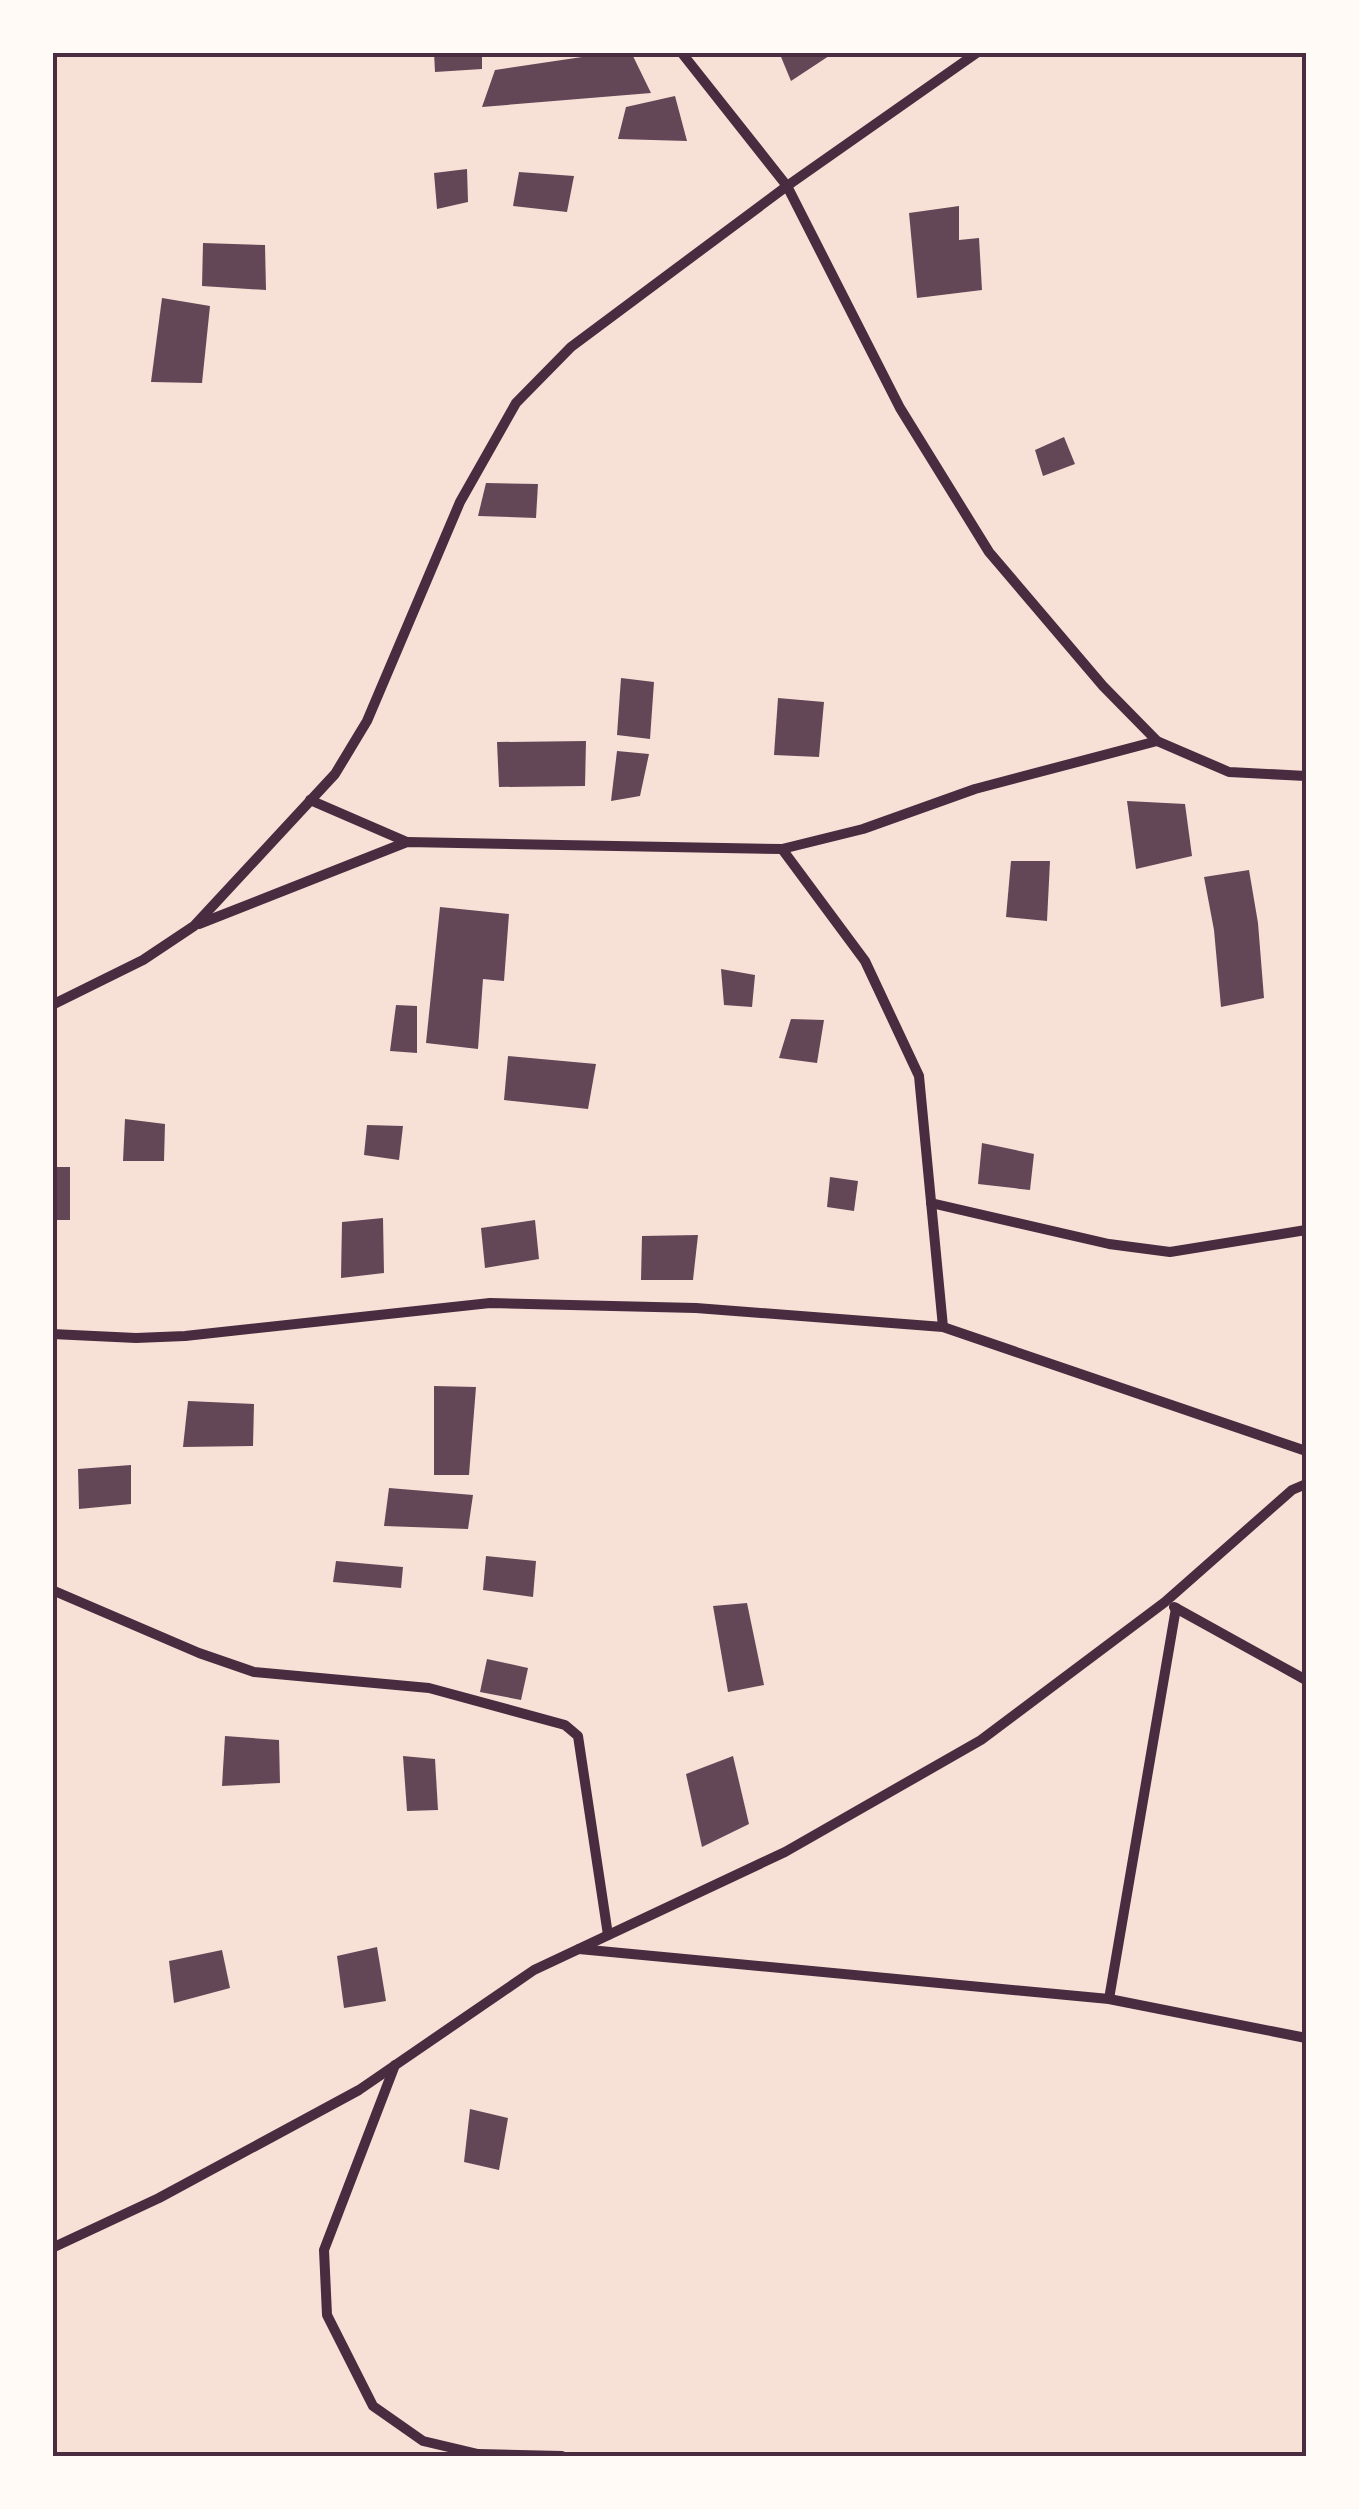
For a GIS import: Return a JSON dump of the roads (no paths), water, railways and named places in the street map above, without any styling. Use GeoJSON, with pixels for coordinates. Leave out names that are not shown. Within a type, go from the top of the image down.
{"type":"FeatureCollection","features":[{"type":"Feature","properties":{"kind":"street"},"geometry":{"type":"LineString","coordinates":[[681,52],[787,186],[900,408],[989,552],[1102,686],[1157,741],[1229,772],[1306,776]]}},
{"type":"Feature","properties":{"kind":"street"},"geometry":{"type":"LineString","coordinates":[[194,926],[335,774],[367,721],[460,502],[516,404],[571,347],[787,186],[978,52]]}},
{"type":"Feature","properties":{"kind":"street"},"geometry":{"type":"LineString","coordinates":[[310,800],[408,842],[782,849],[863,829],[975,789],[1157,741]]}},
{"type":"Feature","properties":{"kind":"street"},"geometry":{"type":"LineString","coordinates":[[52,1006],[143,960],[194,926],[408,842]]}},
{"type":"Feature","properties":{"kind":"street"},"geometry":{"type":"LineString","coordinates":[[782,849],[865,961],[919,1076],[943,1327]]}},
{"type":"Feature","properties":{"kind":"street"},"geometry":{"type":"LineString","coordinates":[[931,1203],[1108,1244],[1170,1252],[1306,1230]]}},
{"type":"Feature","properties":{"kind":"street"},"geometry":{"type":"LineString","coordinates":[[52,1334],[185,1336],[490,1303],[696,1308],[943,1327],[1306,1450]]}},
{"type":"Feature","properties":{"kind":"street"},"geometry":{"type":"LineString","coordinates":[[52,2248],[159,2198],[359,2090],[534,1970],[785,1852],[981,1740],[1165,1602],[1292,1490],[1306,1484]]}},
{"type":"Feature","properties":{"kind":"street"},"geometry":{"type":"LineString","coordinates":[[52,1590],[199,1653],[254,1672],[428,1688],[565,1725],[578,1736],[608,1936]]}},
{"type":"Feature","properties":{"kind":"street"},"geometry":{"type":"LineString","coordinates":[[1165,1602],[1306,1680]]}},
{"type":"Feature","properties":{"kind":"street"},"geometry":{"type":"LineString","coordinates":[[1109,1999],[1176,1608]]}},
{"type":"Feature","properties":{"kind":"street"},"geometry":{"type":"LineString","coordinates":[[578,1949],[1109,1999],[1306,2038]]}},
{"type":"Feature","properties":{"kind":"street"},"geometry":{"type":"LineString","coordinates":[[396,2064],[324,2250],[328,2316],[372,2406],[423,2441],[478,2454],[562,2456]]}}]}
